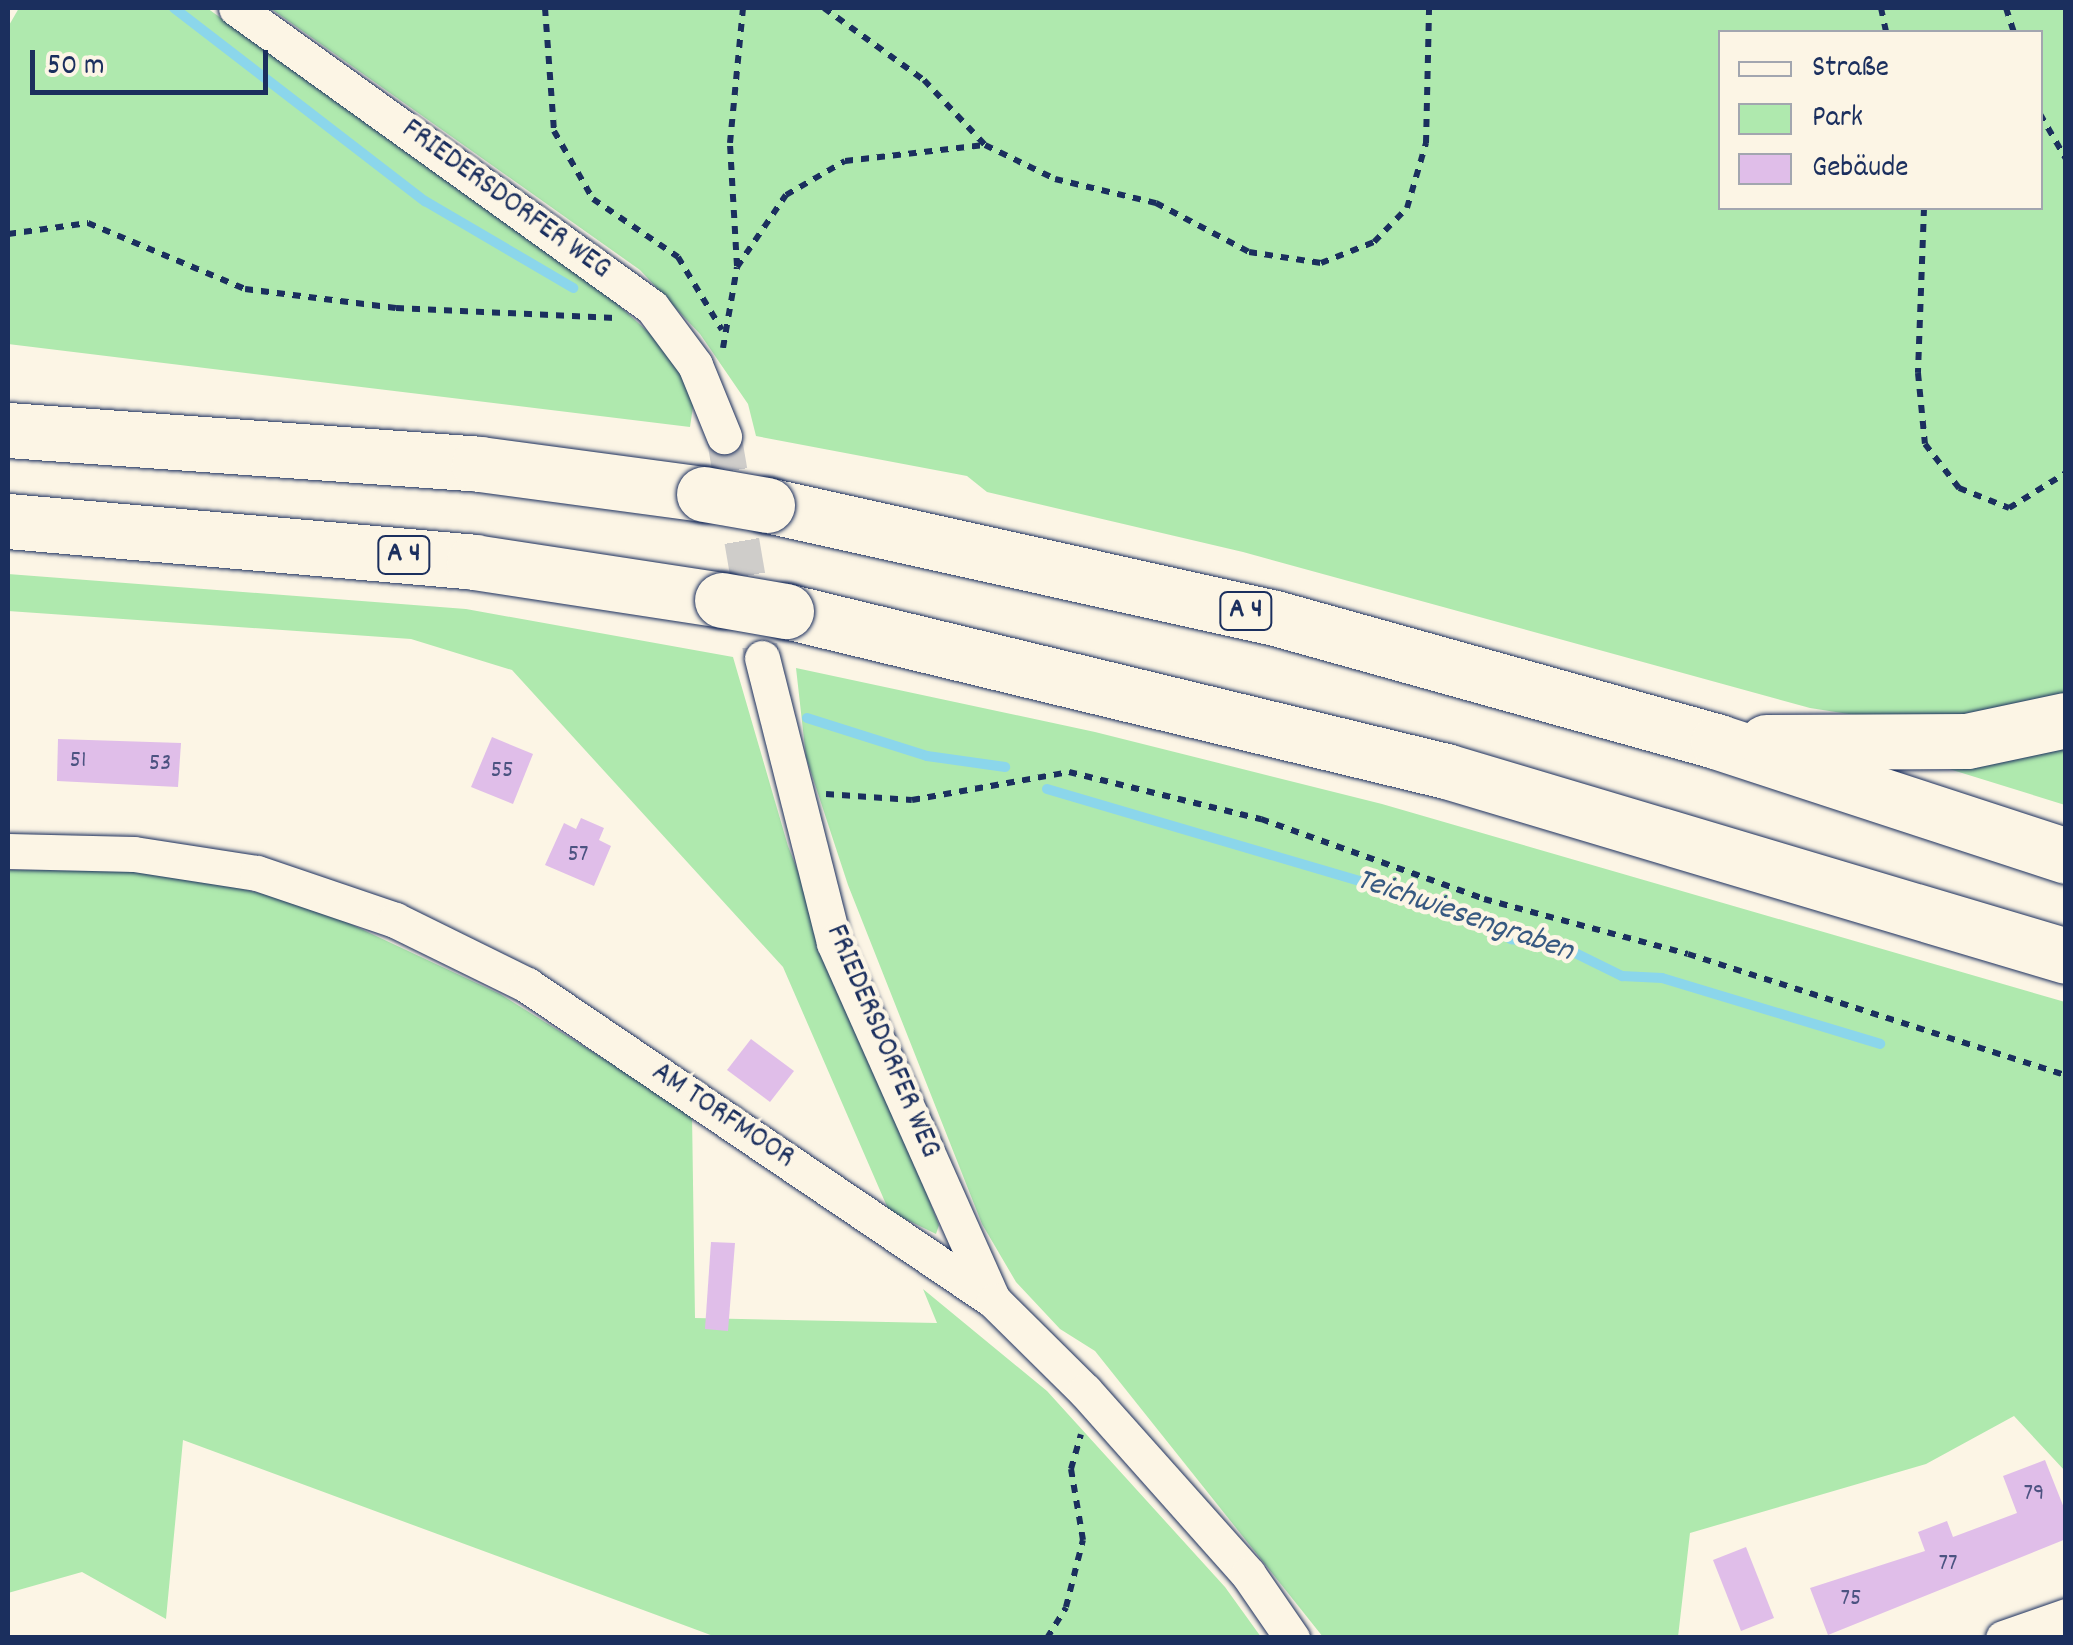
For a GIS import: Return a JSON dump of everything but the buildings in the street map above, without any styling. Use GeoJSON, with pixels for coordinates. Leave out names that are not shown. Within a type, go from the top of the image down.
{"type":"FeatureCollection","features":[{"type":"Feature","properties":{"kind":"highway","name":"A 4"},"geometry":{"type":"LineString","coordinates":[[8,430],[479,464],[767,505],[1275,618],[1718,742],[2066,856]]}},
{"type":"Feature","properties":{"kind":"highway","name":"A 4"},"geometry":{"type":"LineString","coordinates":[[8,520],[474,562],[722,600],[774,634],[1464,775],[2066,956]]}},
{"type":"Feature","properties":{"kind":"highway"},"geometry":{"type":"LineString","coordinates":[[1718,742],[1967,741],[2066,720]]}},
{"type":"Feature","properties":{"kind":"street","name":"FRIEDERSDORFER WEG"},"geometry":{"type":"LineString","coordinates":[[236,8],[652,307],[695,365],[724,436]]}},
{"type":"Feature","properties":{"kind":"street","name":"FRIEDERSDORFER WEG"},"geometry":{"type":"LineString","coordinates":[[774,634],[794,790],[834,943],[994,1301]]}},
{"type":"Feature","properties":{"kind":"street","name":"AM TORFMOOR"},"geometry":{"type":"LineString","coordinates":[[8,851],[134,854],[257,873],[395,920],[527,984],[994,1301],[1085,1391],[1248,1574],[1292,1638]]}},
{"type":"Feature","properties":{"kind":"street"},"geometry":{"type":"LineString","coordinates":[[2003,1638],[2066,1616]]}},
{"type":"Feature","properties":{"kind":"path"},"geometry":{"type":"LineString","coordinates":[[546,8],[554,130],[593,199],[678,257],[722,332]]}},
{"type":"Feature","properties":{"kind":"path"},"geometry":{"type":"LineString","coordinates":[[723,366],[722,332],[737,267],[730,143],[743,8]]}},
{"type":"Feature","properties":{"kind":"path"},"geometry":{"type":"LineString","coordinates":[[824,8],[924,80],[985,145],[1055,179],[1156,204],[1249,252],[1320,263],[1374,242],[1406,208],[1426,143],[1429,8]]}},
{"type":"Feature","properties":{"kind":"path"},"geometry":{"type":"LineString","coordinates":[[2043,119],[2066,159]]}},
{"type":"Feature","properties":{"kind":"path"},"geometry":{"type":"LineString","coordinates":[[737,267],[786,195],[845,161],[985,145]]}},
{"type":"Feature","properties":{"kind":"path"},"geometry":{"type":"LineString","coordinates":[[1924,210],[1918,374],[1926,444],[1959,488],[2009,508],[2066,472]]}},
{"type":"Feature","properties":{"kind":"path"},"geometry":{"type":"LineString","coordinates":[[8,234],[88,223],[245,288],[396,308],[602,322],[652,307]]}},
{"type":"Feature","properties":{"kind":"path"},"geometry":{"type":"LineString","coordinates":[[794,790],[912,800],[1069,772],[1261,819],[1484,900],[1688,954],[2066,1075]]}},
{"type":"Feature","properties":{"kind":"path"},"geometry":{"type":"LineString","coordinates":[[1046,1638],[1066,1607],[1082,1540],[1071,1469],[1085,1391]]}},
{"type":"Feature","properties":{"kind":"green space"},"geometry":{"type":"Polygon","coordinates":[[[19,8],[207,8],[614,301],[667,349],[694,400],[690,427],[8,344],[8,27],[19,8]]]}},
{"type":"Feature","properties":{"kind":"green space"},"geometry":{"type":"Polygon","coordinates":[[[270,8],[2065,8],[2065,697],[2039,708],[1900,722],[1810,708],[1243,552],[987,492],[967,476],[756,436],[748,404],[700,334],[640,270],[270,8]]]}},
{"type":"Feature","properties":{"kind":"green space"},"geometry":{"type":"Polygon","coordinates":[[[8,574],[466,609],[733,657],[788,846],[939,1225],[936,1234],[889,1211],[783,967],[512,670],[411,639],[8,611],[8,574]]]}},
{"type":"Feature","properties":{"kind":"green space"},"geometry":{"type":"Polygon","coordinates":[[[796,668],[1095,732],[1382,804],[2065,1002],[2065,1471],[2014,1416],[1926,1464],[1690,1533],[1678,1637],[1323,1637],[1095,1351],[1060,1329],[1016,1282],[982,1224],[848,885],[806,757],[796,668]]]}},
{"type":"Feature","properties":{"kind":"green space"},"geometry":{"type":"Polygon","coordinates":[[[2065,741],[2065,805],[1946,768],[2065,741]]]}},
{"type":"Feature","properties":{"kind":"green space"},"geometry":{"type":"Polygon","coordinates":[[[8,870],[165,871],[310,905],[500,994],[692,1114],[695,1318],[937,1323],[923,1289],[1047,1391],[1225,1587],[1261,1637],[716,1637],[183,1440],[166,1619],[82,1572],[8,1593],[8,870]]]}},
{"type":"Feature","properties":{"kind":"waterway","name":"Teichwiesengraben"},"geometry":{"type":"LineString","coordinates":[[174,8],[425,201],[573,288]]}},
{"type":"Feature","properties":{"kind":"waterway","name":"Teichwiesengraben"},"geometry":{"type":"LineString","coordinates":[[807,718],[927,756],[1005,767]]}},
{"type":"Feature","properties":{"kind":"waterway","name":"Teichwiesengraben"},"geometry":{"type":"LineString","coordinates":[[1047,789],[1459,910],[1511,939],[1565,948],[1622,976],[1662,978],[1880,1044]]}},
{"type":"Feature","properties":{"kind":"tunnel"},"geometry":{"type":"LineString","coordinates":[[724,436],[762,658]]}}]}
